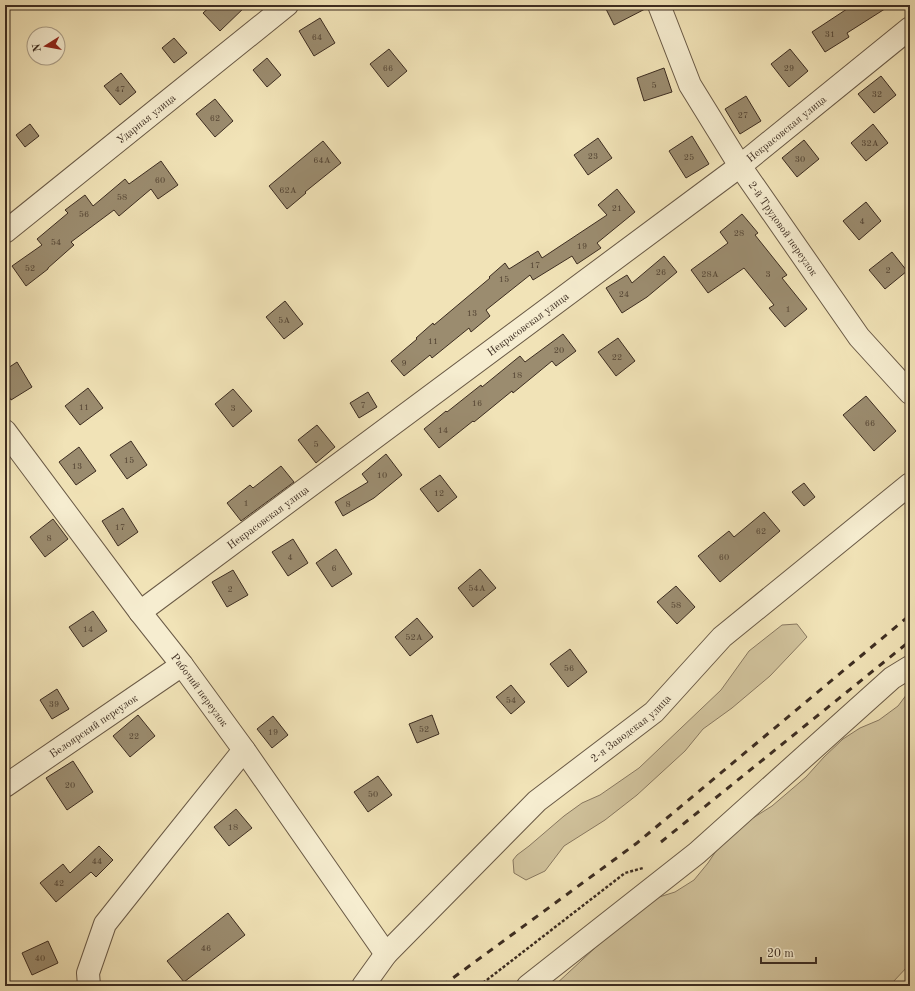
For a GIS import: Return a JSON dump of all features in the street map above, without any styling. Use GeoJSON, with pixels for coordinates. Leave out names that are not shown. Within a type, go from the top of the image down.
{"type":"FeatureCollection","features":[{"type":"Feature","properties":{"kind":"street","name":"Ударная улица"},"geometry":{"type":"LineString","coordinates":[[5,232],[287,5]]}},
{"type":"Feature","properties":{"kind":"street","name":"2-й Трудовой переулок"},"geometry":{"type":"LineString","coordinates":[[659,5],[690,85],[740,166],[859,337],[910,393]]}},
{"type":"Feature","properties":{"kind":"street","name":"Некрасовская улица"},"geometry":{"type":"LineString","coordinates":[[140,612],[740,166],[910,28]]}},
{"type":"Feature","properties":{"kind":"street","name":"Рабочий переулок"},"geometry":{"type":"LineString","coordinates":[[5,431],[244,750],[386,954]]}},
{"type":"Feature","properties":{"kind":"street","name":"2-я Заводская улица"},"geometry":{"type":"LineString","coordinates":[[363,986],[386,954],[537,801],[654,712],[722,637],[910,484]]}},
{"type":"Feature","properties":{"kind":"street","name":"Белоярский переулок"},"geometry":{"type":"LineString","coordinates":[[5,786],[182,666]]}},
{"type":"Feature","properties":{"kind":"street"},"geometry":{"type":"LineString","coordinates":[[528,986],[697,853],[892,678],[910,666]]}},
{"type":"Feature","properties":{"kind":"street"},"geometry":{"type":"LineString","coordinates":[[89,986],[88,973],[105,924],[244,750]]}},
{"type":"Feature","properties":{"kind":"path"},"geometry":{"type":"LineString","coordinates":[[479,986],[625,873],[647,867]]}},
{"type":"Feature","properties":{"kind":"shaded area"},"geometry":{"type":"Polygon","coordinates":[[[797,624],[807,637],[770,676],[732,708],[703,729],[685,751],[637,795],[605,820],[564,846],[545,871],[526,880],[514,873],[513,860],[517,855],[582,803],[600,795],[639,768],[721,690],[749,651],[782,625],[797,624]]]}},
{"type":"Feature","properties":{"kind":"shaded area"},"geometry":{"type":"Polygon","coordinates":[[[910,690],[910,963],[893,982],[885,986],[554,986],[638,908],[656,898],[675,892],[694,880],[722,842],[737,828],[772,806],[806,777],[843,739],[860,728],[879,720],[898,706],[910,690]]]}},
{"type":"Feature","properties":{"kind":"building"},"geometry":{"type":"Polygon","coordinates":[[[212,5],[247,5],[220,31],[203,13],[212,5]]]}},
{"type":"Feature","properties":{"kind":"building"},"geometry":{"type":"Polygon","coordinates":[[[604,5],[647,5],[647,8],[614,25],[604,5]]]}},
{"type":"Feature","properties":{"kind":"building"},"geometry":{"type":"Polygon","coordinates":[[[853,5],[891,5],[847,33],[849,37],[825,52],[812,32],[853,5]]]}},
{"type":"Feature","properties":{"kind":"building"},"geometry":{"type":"Polygon","coordinates":[[[320,18],[335,43],[314,56],[299,31],[320,18]]]}},
{"type":"Feature","properties":{"kind":"building"},"geometry":{"type":"Polygon","coordinates":[[[174,38],[187,53],[174,63],[162,48],[174,38]]]}},
{"type":"Feature","properties":{"kind":"building"},"geometry":{"type":"Polygon","coordinates":[[[389,49],[407,71],[388,87],[370,64],[389,49]]]}},
{"type":"Feature","properties":{"kind":"building"},"geometry":{"type":"Polygon","coordinates":[[[790,49],[808,71],[789,87],[771,64],[790,49]]]}},
{"type":"Feature","properties":{"kind":"building"},"geometry":{"type":"Polygon","coordinates":[[[267,58],[281,75],[267,87],[253,70],[267,58]]]}},
{"type":"Feature","properties":{"kind":"building"},"geometry":{"type":"Polygon","coordinates":[[[664,68],[672,92],[644,101],[637,78],[664,68]]]}},
{"type":"Feature","properties":{"kind":"building"},"geometry":{"type":"Polygon","coordinates":[[[121,73],[136,92],[120,105],[104,86],[121,73]]]}},
{"type":"Feature","properties":{"kind":"building"},"geometry":{"type":"Polygon","coordinates":[[[881,76],[896,95],[874,113],[858,94],[881,76]]]}},
{"type":"Feature","properties":{"kind":"building"},"geometry":{"type":"Polygon","coordinates":[[[746,96],[761,121],[740,134],[725,109],[746,96]]]}},
{"type":"Feature","properties":{"kind":"building"},"geometry":{"type":"Polygon","coordinates":[[[215,99],[233,121],[215,137],[196,114],[215,99]]]}},
{"type":"Feature","properties":{"kind":"building"},"geometry":{"type":"Polygon","coordinates":[[[30,124],[39,136],[25,147],[16,135],[30,124]]]}},
{"type":"Feature","properties":{"kind":"building"},"geometry":{"type":"Polygon","coordinates":[[[873,124],[888,143],[866,161],[851,143],[873,124]]]}},
{"type":"Feature","properties":{"kind":"building"},"geometry":{"type":"Polygon","coordinates":[[[692,136],[709,164],[686,178],[669,151],[692,136]]]}},
{"type":"Feature","properties":{"kind":"building"},"geometry":{"type":"Polygon","coordinates":[[[598,138],[612,158],[588,175],[574,155],[598,138]]]}},
{"type":"Feature","properties":{"kind":"building"},"geometry":{"type":"Polygon","coordinates":[[[804,140],[819,159],[797,177],[782,158],[804,140]]]}},
{"type":"Feature","properties":{"kind":"building"},"geometry":{"type":"Polygon","coordinates":[[[323,141],[341,163],[305,192],[306,193],[287,209],[269,186],[323,141]]]}},
{"type":"Feature","properties":{"kind":"building"},"geometry":{"type":"Polygon","coordinates":[[[161,161],[178,185],[158,199],[151,189],[119,216],[114,210],[71,242],[74,245],[48,269],[26,286],[12,266],[42,245],[37,239],[68,213],[65,210],[85,195],[93,206],[125,179],[129,184],[161,161]]]}},
{"type":"Feature","properties":{"kind":"building"},"geometry":{"type":"Polygon","coordinates":[[[617,189],[635,212],[597,243],[601,248],[577,264],[572,256],[533,280],[530,275],[486,310],[490,316],[471,332],[469,328],[432,358],[430,355],[404,376],[391,361],[433,323],[434,325],[490,278],[489,277],[505,263],[509,269],[538,251],[542,258],[607,215],[598,205],[617,189]]]}},
{"type":"Feature","properties":{"kind":"building"},"geometry":{"type":"Polygon","coordinates":[[[866,202],[881,221],[859,240],[843,221],[866,202]]]}},
{"type":"Feature","properties":{"kind":"building"},"geometry":{"type":"Polygon","coordinates":[[[742,214],[758,233],[755,235],[787,275],[782,278],[807,309],[785,327],[769,308],[774,305],[744,268],[708,293],[691,270],[728,243],[720,232],[742,214]]]}},
{"type":"Feature","properties":{"kind":"building"},"geometry":{"type":"Polygon","coordinates":[[[892,252],[907,271],[885,289],[869,270],[892,252]]]}},
{"type":"Feature","properties":{"kind":"building"},"geometry":{"type":"Polygon","coordinates":[[[664,256],[677,272],[647,297],[622,313],[606,288],[627,275],[632,283],[664,256]]]}},
{"type":"Feature","properties":{"kind":"building"},"geometry":{"type":"Polygon","coordinates":[[[285,301],[303,324],[284,339],[266,317],[285,301]]]}},
{"type":"Feature","properties":{"kind":"building"},"geometry":{"type":"Polygon","coordinates":[[[563,334],[576,351],[556,366],[552,361],[513,393],[512,391],[439,448],[424,429],[481,385],[482,387],[520,356],[525,362],[563,334]]]}},
{"type":"Feature","properties":{"kind":"building"},"geometry":{"type":"Polygon","coordinates":[[[618,338],[635,361],[616,376],[598,352],[618,338]]]}},
{"type":"Feature","properties":{"kind":"building"},"geometry":{"type":"Polygon","coordinates":[[[17,362],[32,387],[11,400],[5,389],[5,370],[17,362]]]}},
{"type":"Feature","properties":{"kind":"building"},"geometry":{"type":"Polygon","coordinates":[[[88,388],[103,408],[80,425],[65,406],[88,388]]]}},
{"type":"Feature","properties":{"kind":"building"},"geometry":{"type":"Polygon","coordinates":[[[233,389],[252,411],[233,427],[215,404],[233,389]]]}},
{"type":"Feature","properties":{"kind":"building"},"geometry":{"type":"Polygon","coordinates":[[[368,392],[377,407],[359,418],[350,403],[368,392]]]}},
{"type":"Feature","properties":{"kind":"building"},"geometry":{"type":"Polygon","coordinates":[[[866,396],[896,431],[874,451],[843,415],[866,396]]]}},
{"type":"Feature","properties":{"kind":"building"},"geometry":{"type":"Polygon","coordinates":[[[317,425],[335,447],[316,463],[298,440],[317,425]]]}},
{"type":"Feature","properties":{"kind":"building"},"geometry":{"type":"Polygon","coordinates":[[[131,441],[147,465],[127,479],[110,455],[131,441]]]}},
{"type":"Feature","properties":{"kind":"building"},"geometry":{"type":"Polygon","coordinates":[[[79,447],[96,471],[76,485],[59,462],[79,447]]]}},
{"type":"Feature","properties":{"kind":"building"},"geometry":{"type":"Polygon","coordinates":[[[386,454],[402,475],[374,498],[343,516],[335,502],[368,482],[362,474],[386,454]]]}},
{"type":"Feature","properties":{"kind":"building"},"geometry":{"type":"Polygon","coordinates":[[[281,466],[294,482],[241,521],[227,503],[250,485],[253,488],[281,466]]]}},
{"type":"Feature","properties":{"kind":"building"},"geometry":{"type":"Polygon","coordinates":[[[440,475],[457,497],[438,512],[420,489],[440,475]]]}},
{"type":"Feature","properties":{"kind":"building"},"geometry":{"type":"Polygon","coordinates":[[[804,483],[815,497],[804,506],[792,492],[804,483]]]}},
{"type":"Feature","properties":{"kind":"building"},"geometry":{"type":"Polygon","coordinates":[[[123,508],[138,532],[118,546],[102,521],[123,508]]]}},
{"type":"Feature","properties":{"kind":"building"},"geometry":{"type":"Polygon","coordinates":[[[764,512],[780,531],[720,582],[698,556],[729,531],[734,537],[764,512]]]}},
{"type":"Feature","properties":{"kind":"building"},"geometry":{"type":"Polygon","coordinates":[[[53,519],[68,539],[45,557],[30,537],[53,519]]]}},
{"type":"Feature","properties":{"kind":"building"},"geometry":{"type":"Polygon","coordinates":[[[293,539],[308,563],[288,576],[272,552],[293,539]]]}},
{"type":"Feature","properties":{"kind":"building"},"geometry":{"type":"Polygon","coordinates":[[[336,549],[352,574],[332,587],[316,563],[336,549]]]}},
{"type":"Feature","properties":{"kind":"building"},"geometry":{"type":"Polygon","coordinates":[[[480,569],[496,588],[473,607],[458,588],[480,569]]]}},
{"type":"Feature","properties":{"kind":"building"},"geometry":{"type":"Polygon","coordinates":[[[233,570],[248,595],[227,607],[212,582],[233,570]]]}},
{"type":"Feature","properties":{"kind":"building"},"geometry":{"type":"Polygon","coordinates":[[[676,586],[695,607],[677,624],[657,602],[676,586]]]}},
{"type":"Feature","properties":{"kind":"building"},"geometry":{"type":"Polygon","coordinates":[[[93,611],[107,631],[83,647],[69,627],[93,611]]]}},
{"type":"Feature","properties":{"kind":"building"},"geometry":{"type":"Polygon","coordinates":[[[417,618],[433,637],[410,656],[395,637],[417,618]]]}},
{"type":"Feature","properties":{"kind":"building"},"geometry":{"type":"Polygon","coordinates":[[[570,649],[587,672],[568,687],[550,664],[570,649]]]}},
{"type":"Feature","properties":{"kind":"building"},"geometry":{"type":"Polygon","coordinates":[[[511,685],[525,702],[511,714],[496,697],[511,685]]]}},
{"type":"Feature","properties":{"kind":"building"},"geometry":{"type":"Polygon","coordinates":[[[57,689],[69,709],[52,719],[40,700],[57,689]]]}},
{"type":"Feature","properties":{"kind":"building"},"geometry":{"type":"Polygon","coordinates":[[[138,715],[155,736],[130,757],[113,736],[138,715]]]}},
{"type":"Feature","properties":{"kind":"building"},"geometry":{"type":"Polygon","coordinates":[[[432,715],[439,734],[417,743],[409,724],[432,715]]]}},
{"type":"Feature","properties":{"kind":"building"},"geometry":{"type":"Polygon","coordinates":[[[273,716],[288,735],[272,748],[257,729],[273,716]]]}},
{"type":"Feature","properties":{"kind":"building"},"geometry":{"type":"Polygon","coordinates":[[[73,761],[93,792],[67,810],[46,778],[73,761]]]}},
{"type":"Feature","properties":{"kind":"building"},"geometry":{"type":"Polygon","coordinates":[[[378,776],[392,795],[368,812],[354,792],[378,776]]]}},
{"type":"Feature","properties":{"kind":"building"},"geometry":{"type":"Polygon","coordinates":[[[236,809],[252,828],[229,846],[214,827],[236,809]]]}},
{"type":"Feature","properties":{"kind":"building"},"geometry":{"type":"Polygon","coordinates":[[[99,846],[113,860],[96,877],[91,872],[56,902],[40,883],[63,864],[70,873],[99,846]]]}},
{"type":"Feature","properties":{"kind":"building"},"geometry":{"type":"Polygon","coordinates":[[[228,913],[245,935],[184,982],[167,961],[228,913]]]}},
{"type":"Feature","properties":{"kind":"building"},"geometry":{"type":"Polygon","coordinates":[[[48,941],[58,963],[32,975],[22,953],[48,941]]]}},
{"type":"Feature","properties":{"kind":"railway"},"geometry":{"type":"LineString","coordinates":[[442,986],[637,843],[910,615]]}},
{"type":"Feature","properties":{"kind":"railway"},"geometry":{"type":"LineString","coordinates":[[661,842],[910,641]]}}]}
